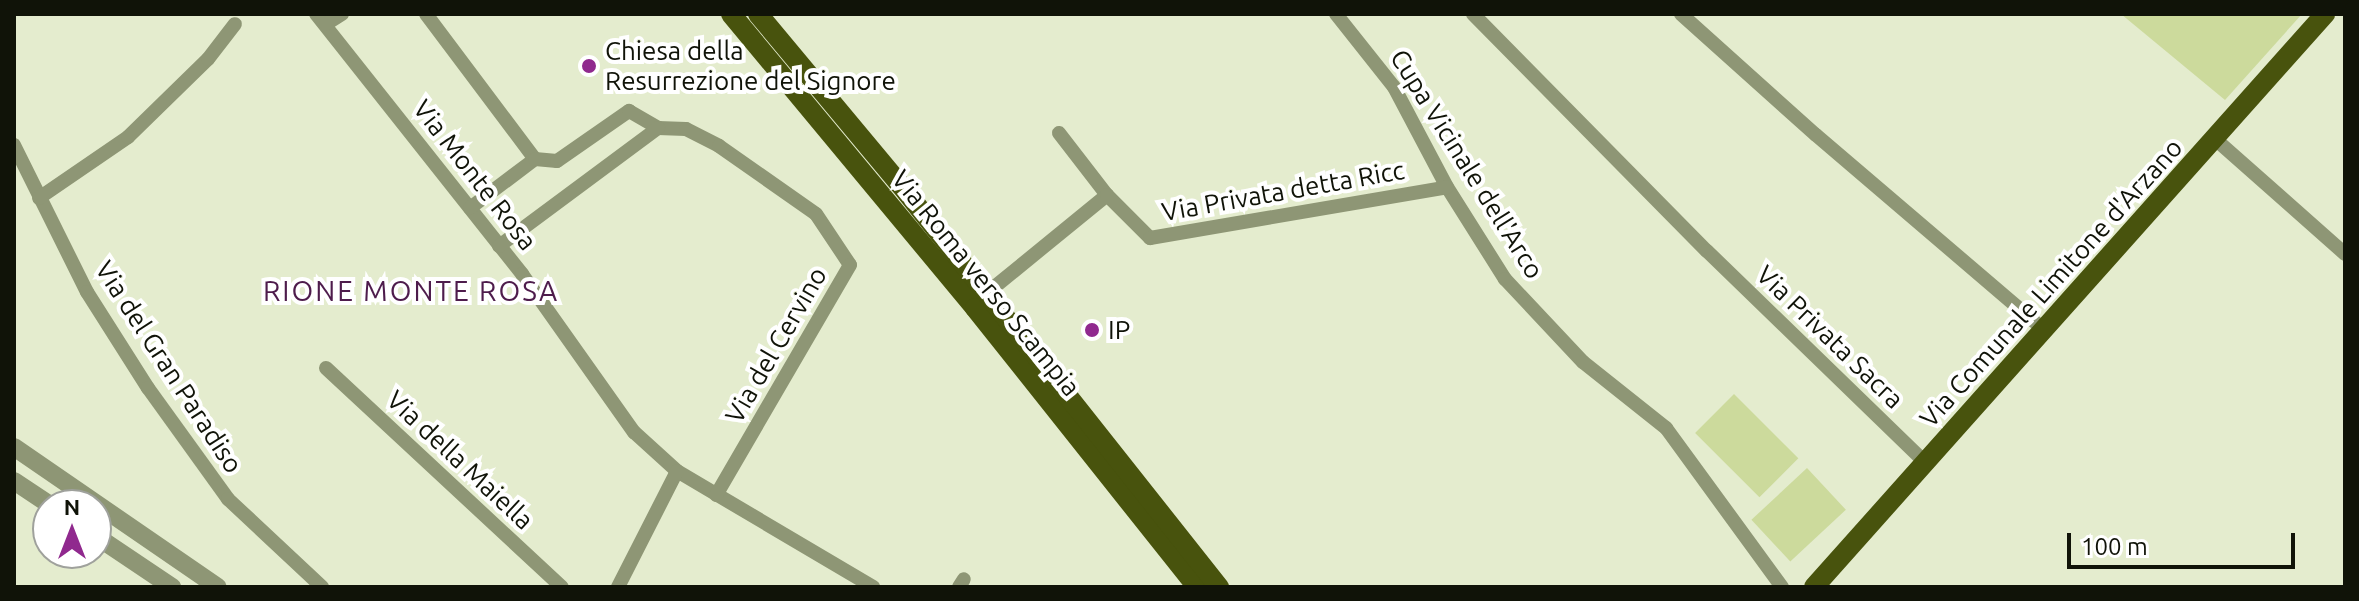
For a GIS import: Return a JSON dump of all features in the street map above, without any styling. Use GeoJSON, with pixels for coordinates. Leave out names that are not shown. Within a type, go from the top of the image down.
{"type":"FeatureCollection","features":[{"type":"Feature","properties":{"kind":"main road","name":"Via Roma verso Scampia"},"geometry":{"type":"LineString","coordinates":[[731,14],[984,299],[1197,587]]}},
{"type":"Feature","properties":{"kind":"main road","name":"Via Roma verso Scampia"},"geometry":{"type":"LineString","coordinates":[[758,14],[984,299],[1170,523],[1219,587]]}},
{"type":"Feature","properties":{"kind":"main road","name":"Via Comunale Limitone d'Arzano"},"geometry":{"type":"LineString","coordinates":[[1814,587],[2325,14]]}},
{"type":"Feature","properties":{"kind":"street"},"geometry":{"type":"LineString","coordinates":[[321,19],[342,14]]}},
{"type":"Feature","properties":{"kind":"street"},"geometry":{"type":"LineString","coordinates":[[426,14],[535,159]]}},
{"type":"Feature","properties":{"kind":"street","name":"Cupa Vicinale dell'Arco"},"geometry":{"type":"LineString","coordinates":[[1336,14],[1394,87],[1447,187],[1505,279],[1583,362],[1666,428],[1782,587]]}},
{"type":"Feature","properties":{"kind":"street","name":"Via Privata Sacra"},"geometry":{"type":"LineString","coordinates":[[1473,14],[1926,463]]}},
{"type":"Feature","properties":{"kind":"street"},"geometry":{"type":"LineString","coordinates":[[1681,14],[1816,135],[2044,330]]}},
{"type":"Feature","properties":{"kind":"street","name":"Via Monte Rosa"},"geometry":{"type":"LineString","coordinates":[[321,19],[499,246],[634,432],[677,471],[847,581],[873,587]]}},
{"type":"Feature","properties":{"kind":"street"},"geometry":{"type":"LineString","coordinates":[[39,198],[128,137],[208,59],[235,24]]}},
{"type":"Feature","properties":{"kind":"street"},"geometry":{"type":"LineString","coordinates":[[470,208],[535,159],[557,161],[629,111],[658,128],[499,246]]}},
{"type":"Feature","properties":{"kind":"street","name":"Via del Cervino"},"geometry":{"type":"LineString","coordinates":[[658,128],[686,129],[719,146],[816,214],[850,265],[716,495]]}},
{"type":"Feature","properties":{"kind":"street"},"geometry":{"type":"LineString","coordinates":[[984,299],[1107,195],[1059,133]]}},
{"type":"Feature","properties":{"kind":"street"},"geometry":{"type":"LineString","coordinates":[[2214,138],[2345,254]]}},
{"type":"Feature","properties":{"kind":"street","name":"Via del Gran Paradiso"},"geometry":{"type":"LineString","coordinates":[[14,145],[87,292],[148,388],[228,499],[322,587]]}},
{"type":"Feature","properties":{"kind":"street","name":"Via Privata detta Ricc"},"geometry":{"type":"LineString","coordinates":[[1107,195],[1150,238],[1447,187]]}},
{"type":"Feature","properties":{"kind":"street","name":"Via della Maiella"},"geometry":{"type":"LineString","coordinates":[[326,368],[562,587]]}},
{"type":"Feature","properties":{"kind":"street"},"geometry":{"type":"LineString","coordinates":[[14,447],[218,587]]}},
{"type":"Feature","properties":{"kind":"street"},"geometry":{"type":"LineString","coordinates":[[618,587],[677,471]]}},
{"type":"Feature","properties":{"kind":"street"},"geometry":{"type":"LineString","coordinates":[[14,481],[32,493]]}},
{"type":"Feature","properties":{"kind":"street"},"geometry":{"type":"LineString","coordinates":[[112,547],[172,587]]}},
{"type":"Feature","properties":{"kind":"green space"},"geometry":{"type":"Polygon","coordinates":[[[2121,14],[2302,14],[2225,100],[2121,14]]]}},
{"type":"Feature","properties":{"kind":"green space"},"geometry":{"type":"Polygon","coordinates":[[[1734,394],[1798,458],[1759,497],[1695,433],[1734,394]]]}},
{"type":"Feature","properties":{"kind":"green space"},"geometry":{"type":"Polygon","coordinates":[[[1807,468],[1846,510],[1790,562],[1751,520],[1807,468]]]}},
{"type":"Feature","properties":{"kind":"place","name":"Chiesa della Resurrezione del Signore"},"geometry":{"type":"Point","coordinates":[589,66]}},
{"type":"Feature","properties":{"kind":"place","name":"IP"},"geometry":{"type":"Point","coordinates":[1092,330]}},
{"type":"Feature","properties":{"kind":"district","name":"RIONE MONTE ROSA"},"geometry":{"type":"Point","coordinates":[411,291]}}]}
